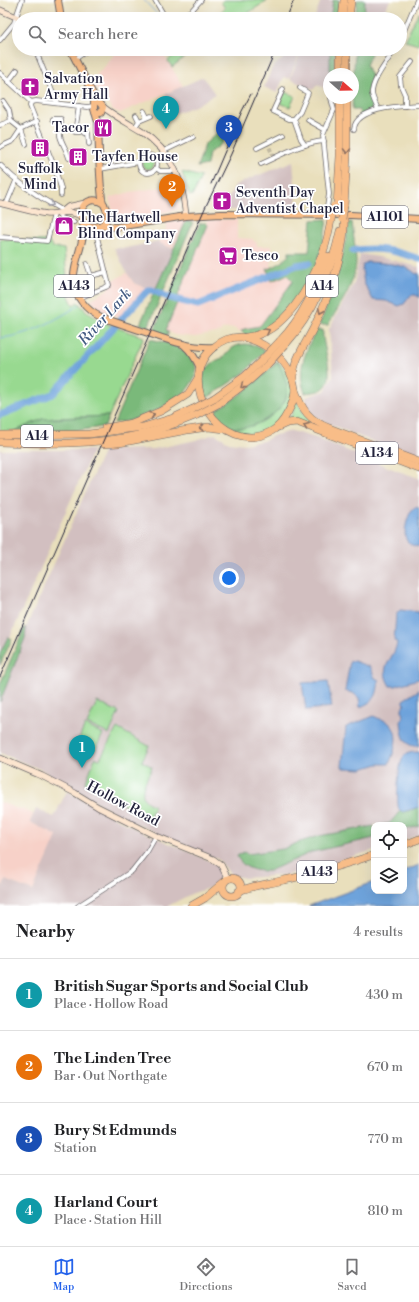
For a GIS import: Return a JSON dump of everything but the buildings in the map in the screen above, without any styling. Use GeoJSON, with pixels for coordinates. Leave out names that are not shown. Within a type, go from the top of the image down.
{"type":"FeatureCollection","features":[{"type":"Feature","properties":{"kind":"highway"},"geometry":{"type":"LineString","coordinates":[[343,12],[344,0]]}},
{"type":"Feature","properties":{"kind":"highway"},"geometry":{"type":"LineString","coordinates":[[350,12],[351,0]]}},
{"type":"Feature","properties":{"kind":"highway"},"geometry":{"type":"LineString","coordinates":[[340,56],[340,68]]}},
{"type":"Feature","properties":{"kind":"highway"},"geometry":{"type":"LineString","coordinates":[[347,56],[347,68]]}},
{"type":"Feature","properties":{"kind":"highway","name":"A14"},"geometry":{"type":"LineString","coordinates":[[0,442],[89,442],[138,435],[173,424],[249,381],[282,343],[293,336],[306,317],[322,286],[335,251],[336,218],[339,207],[340,104]]}},
{"type":"Feature","properties":{"kind":"highway","name":"A14"},"geometry":{"type":"LineString","coordinates":[[241,337],[256,335],[271,329],[287,314],[309,284],[319,263],[339,207],[347,157],[347,104]]}},
{"type":"Feature","properties":{"kind":"highway","name":"A14"},"geometry":{"type":"LineString","coordinates":[[293,380],[295,363],[315,326],[335,276],[343,239],[336,218]]}},
{"type":"Feature","properties":{"kind":"highway"},"geometry":{"type":"LineString","coordinates":[[241,337],[256,340],[270,349],[283,363],[293,380],[295,390],[289,410],[284,419],[276,428],[266,434],[252,437],[239,436],[225,430],[211,414],[201,397],[198,386],[200,368],[206,355],[215,347],[224,340],[241,337]]}},
{"type":"Feature","properties":{"kind":"highway","name":"A14"},"geometry":{"type":"LineString","coordinates":[[74,434],[132,423],[161,411],[188,394],[199,376]]}},
{"type":"Feature","properties":{"kind":"highway","name":"A134"},"geometry":{"type":"LineString","coordinates":[[295,390],[304,411],[316,422],[332,430],[419,462]]}},
{"type":"Feature","properties":{"kind":"highway","name":"A14"},"geometry":{"type":"LineString","coordinates":[[0,435],[89,434],[143,427],[195,412]]}},
{"type":"Feature","properties":{"kind":"highway","name":"A134"},"geometry":{"type":"LineString","coordinates":[[276,428],[287,423],[297,422],[419,469]]}},
{"type":"Feature","properties":{"kind":"highway","name":"A14"},"geometry":{"type":"LineString","coordinates":[[89,442],[106,444],[120,443],[208,427],[225,430]]}},
{"type":"Feature","properties":{"kind":"highway"},"geometry":{"type":"LineString","coordinates":[[407,844],[419,839]]}},
{"type":"Feature","properties":{"kind":"highway","name":"A143"},"geometry":{"type":"LineString","coordinates":[[239,891],[260,884],[284,881],[371,856]]}},
{"type":"Feature","properties":{"kind":"highway"},"geometry":{"type":"LineString","coordinates":[[191,906],[205,898],[226,881],[233,878],[238,881],[240,886],[239,891],[233,896],[219,894],[205,898]]}},
{"type":"Feature","properties":{"kind":"highway"},"geometry":{"type":"LineString","coordinates":[[226,881],[223,887],[226,894]]}},
{"type":"Feature","properties":{"kind":"highway","name":"A143"},"geometry":{"type":"LineString","coordinates":[[238,881],[260,884]]}},
{"type":"Feature","properties":{"kind":"main road"},"geometry":{"type":"LineString","coordinates":[[58,0],[61,12]]}},
{"type":"Feature","properties":{"kind":"main road"},"geometry":{"type":"LineString","coordinates":[[74,56],[94,96],[97,109],[96,120],[98,122],[102,200],[106,208],[107,217],[105,222],[84,233]]}},
{"type":"Feature","properties":{"kind":"main road"},"geometry":{"type":"LineString","coordinates":[[96,228],[88,225],[82,219],[81,208],[97,195],[102,183]]}},
{"type":"Feature","properties":{"kind":"main road"},"geometry":{"type":"LineString","coordinates":[[88,202],[97,200],[104,204]]}},
{"type":"Feature","properties":{"kind":"main road","name":"A1101"},"geometry":{"type":"LineString","coordinates":[[96,228],[124,226],[186,216],[221,214],[419,219]]}},
{"type":"Feature","properties":{"kind":"main road"},"geometry":{"type":"LineString","coordinates":[[107,217],[113,222],[124,226]]}},
{"type":"Feature","properties":{"kind":"main road","name":"A143"},"geometry":{"type":"LineString","coordinates":[[82,219],[84,233],[74,270],[73,281],[75,291],[79,298],[93,313],[122,325],[184,345],[207,348],[215,347]]}},
{"type":"Feature","properties":{"kind":"main road"},"geometry":{"type":"LineString","coordinates":[[184,345],[196,358],[200,368]]}},
{"type":"Feature","properties":{"kind":"street"},"geometry":{"type":"LineString","coordinates":[[20,12],[22,0]]}},
{"type":"Feature","properties":{"kind":"street"},"geometry":{"type":"LineString","coordinates":[[155,0],[162,12]]}},
{"type":"Feature","properties":{"kind":"street"},"geometry":{"type":"LineString","coordinates":[[188,6],[191,11],[201,0]]}},
{"type":"Feature","properties":{"kind":"street"},"geometry":{"type":"LineString","coordinates":[[407,24],[417,0]]}},
{"type":"Feature","properties":{"kind":"street"},"geometry":{"type":"LineString","coordinates":[[0,10],[12,15]]}},
{"type":"Feature","properties":{"kind":"street"},"geometry":{"type":"LineString","coordinates":[[0,40],[12,25]]}},
{"type":"Feature","properties":{"kind":"street"},"geometry":{"type":"LineString","coordinates":[[38,56],[57,103]]}},
{"type":"Feature","properties":{"kind":"street"},"geometry":{"type":"LineString","coordinates":[[75,59],[79,56]]}},
{"type":"Feature","properties":{"kind":"street"},"geometry":{"type":"LineString","coordinates":[[378,110],[372,96],[372,87],[390,56]]}},
{"type":"Feature","properties":{"kind":"street"},"geometry":{"type":"LineString","coordinates":[[405,106],[405,95],[401,86],[400,77],[412,62]]}},
{"type":"Feature","properties":{"kind":"street"},"geometry":{"type":"LineString","coordinates":[[8,82],[17,70]]}},
{"type":"Feature","properties":{"kind":"street"},"geometry":{"type":"LineString","coordinates":[[0,74],[31,102],[36,101],[79,106],[111,113],[135,127],[160,145],[176,171],[181,184],[186,216]]}},
{"type":"Feature","properties":{"kind":"street"},"geometry":{"type":"LineString","coordinates":[[294,119],[300,112],[308,93],[300,88]]}},
{"type":"Feature","properties":{"kind":"street"},"geometry":{"type":"LineString","coordinates":[[284,89],[273,111],[289,119],[294,119]]}},
{"type":"Feature","properties":{"kind":"street"},"geometry":{"type":"LineString","coordinates":[[3,101],[9,110],[11,121],[21,129],[26,144]]}},
{"type":"Feature","properties":{"kind":"street"},"geometry":{"type":"LineString","coordinates":[[31,102],[30,106],[54,166],[61,188],[61,195]]}},
{"type":"Feature","properties":{"kind":"street"},"geometry":{"type":"LineString","coordinates":[[332,104],[334,110],[324,129],[323,135],[329,194],[336,218]]}},
{"type":"Feature","properties":{"kind":"street"},"geometry":{"type":"LineString","coordinates":[[354,129],[358,119],[378,110],[419,105]]}},
{"type":"Feature","properties":{"kind":"street"},"geometry":{"type":"LineString","coordinates":[[72,127],[79,106]]}},
{"type":"Feature","properties":{"kind":"street"},"geometry":{"type":"LineString","coordinates":[[135,127],[139,121],[149,116],[144,111]]}},
{"type":"Feature","properties":{"kind":"street"},"geometry":{"type":"LineString","coordinates":[[136,115],[139,121]]}},
{"type":"Feature","properties":{"kind":"street"},"geometry":{"type":"LineString","coordinates":[[53,119],[61,119],[62,126],[59,130],[60,138],[67,151],[68,158]]}},
{"type":"Feature","properties":{"kind":"street"},"geometry":{"type":"LineString","coordinates":[[294,119],[301,139],[305,144]]}},
{"type":"Feature","properties":{"kind":"street"},"geometry":{"type":"LineString","coordinates":[[308,120],[324,129]]}},
{"type":"Feature","properties":{"kind":"street"},"geometry":{"type":"LineString","coordinates":[[0,125],[11,121]]}},
{"type":"Feature","properties":{"kind":"street"},"geometry":{"type":"LineString","coordinates":[[0,147],[13,140],[21,129],[36,121]]}},
{"type":"Feature","properties":{"kind":"street"},"geometry":{"type":"LineString","coordinates":[[62,126],[72,127]]}},
{"type":"Feature","properties":{"kind":"street"},"geometry":{"type":"LineString","coordinates":[[72,127],[75,132],[88,133],[89,144]]}},
{"type":"Feature","properties":{"kind":"street"},"geometry":{"type":"LineString","coordinates":[[256,148],[283,135]]}},
{"type":"Feature","properties":{"kind":"street"},"geometry":{"type":"LineString","coordinates":[[164,150],[193,137]]}},
{"type":"Feature","properties":{"kind":"street"},"geometry":{"type":"LineString","coordinates":[[261,164],[305,144],[324,141]]}},
{"type":"Feature","properties":{"kind":"street"},"geometry":{"type":"LineString","coordinates":[[150,155],[156,160],[156,168],[150,173],[144,172],[140,169],[139,162],[143,156],[150,155]]}},
{"type":"Feature","properties":{"kind":"street"},"geometry":{"type":"LineString","coordinates":[[100,169],[139,162]]}},
{"type":"Feature","properties":{"kind":"street"},"geometry":{"type":"LineString","coordinates":[[0,165],[34,194],[60,209],[47,241],[0,237]]}},
{"type":"Feature","properties":{"kind":"street"},"geometry":{"type":"LineString","coordinates":[[156,168],[160,171],[176,171]]}},
{"type":"Feature","properties":{"kind":"street"},"geometry":{"type":"LineString","coordinates":[[6,204],[16,180]]}},
{"type":"Feature","properties":{"kind":"street"},"geometry":{"type":"LineString","coordinates":[[58,213],[68,207],[88,202]]}},
{"type":"Feature","properties":{"kind":"street"},"geometry":{"type":"LineString","coordinates":[[0,203],[39,212],[74,212],[82,219]]}},
{"type":"Feature","properties":{"kind":"street"},"geometry":{"type":"LineString","coordinates":[[58,213],[61,218],[74,222]]}},
{"type":"Feature","properties":{"kind":"street"},"geometry":{"type":"LineString","coordinates":[[79,298],[109,285],[96,228]]}},
{"type":"Feature","properties":{"kind":"street"},"geometry":{"type":"LineString","coordinates":[[87,264],[89,277],[106,272]]}},
{"type":"Feature","properties":{"kind":"street","name":"Hollow Road"},"geometry":{"type":"LineString","coordinates":[[0,758],[42,776],[72,791],[98,807],[156,836],[213,859],[221,865],[226,881]]}},
{"type":"Feature","properties":{"kind":"street"},"geometry":{"type":"LineString","coordinates":[[78,906],[132,870],[147,852],[156,836]]}},
{"type":"Feature","properties":{"kind":"shaded area"},"geometry":{"type":"Polygon","coordinates":[[[321,0],[333,0],[331,12],[317,12],[321,0]]]}},
{"type":"Feature","properties":{"kind":"shaded area"},"geometry":{"type":"Polygon","coordinates":[[[365,0],[390,0],[384,12],[364,12],[365,0]]]}},
{"type":"Feature","properties":{"kind":"shaded area"},"geometry":{"type":"Polygon","coordinates":[[[113,56],[164,56],[183,86],[120,113],[113,110],[92,84],[98,73],[113,56]]]}},
{"type":"Feature","properties":{"kind":"shaded area"},"geometry":{"type":"Polygon","coordinates":[[[286,56],[298,56],[289,79],[284,77],[277,93],[264,87],[272,68],[286,56]]]}},
{"type":"Feature","properties":{"kind":"shaded area"},"geometry":{"type":"Polygon","coordinates":[[[299,56],[330,56],[331,68],[323,68],[323,87],[317,85],[313,90],[290,79],[299,56]]]}},
{"type":"Feature","properties":{"kind":"shaded area"},"geometry":{"type":"Polygon","coordinates":[[[203,77],[215,94],[195,106],[173,114],[165,94],[203,77]]]}},
{"type":"Feature","properties":{"kind":"shaded area"},"geometry":{"type":"Polygon","coordinates":[[[293,161],[297,209],[223,210],[235,185],[293,161]]]}},
{"type":"Feature","properties":{"kind":"shaded area"},"geometry":{"type":"Polygon","coordinates":[[[176,185],[180,209],[121,222],[117,221],[109,198],[130,192],[176,185]]]}},
{"type":"Feature","properties":{"kind":"shaded area"},"geometry":{"type":"Polygon","coordinates":[[[187,219],[174,249],[159,243],[167,227],[166,223],[187,219]]]}},
{"type":"Feature","properties":{"kind":"shaded area"},"geometry":{"type":"Polygon","coordinates":[[[237,219],[237,238],[253,239],[254,242],[256,241],[257,246],[272,246],[271,268],[268,269],[271,280],[287,274],[293,281],[260,326],[241,331],[234,328],[222,329],[221,332],[195,337],[175,335],[166,330],[180,299],[178,295],[208,225],[207,220],[237,219]]]}},
{"type":"Feature","properties":{"kind":"shaded area"},"geometry":{"type":"Polygon","coordinates":[[[160,241],[159,243],[174,249],[156,289],[152,287],[147,288],[134,283],[114,248],[126,248],[160,241]]]}},
{"type":"Feature","properties":{"kind":"shaded area"},"geometry":{"type":"Polygon","coordinates":[[[360,254],[419,267],[419,458],[361,437],[318,419],[306,408],[306,397],[325,391],[333,376],[329,329],[354,283],[360,254]]]}},
{"type":"Feature","properties":{"kind":"shaded area"},"geometry":{"type":"Polygon","coordinates":[[[127,273],[134,283],[147,288],[120,318],[100,310],[90,300],[107,290],[112,281],[127,273]]]}},
{"type":"Feature","properties":{"kind":"shaded area"},"geometry":{"type":"Polygon","coordinates":[[[292,431],[316,438],[419,478],[419,835],[407,839],[407,822],[371,822],[371,851],[313,869],[285,875],[245,878],[231,875],[219,860],[132,822],[58,781],[42,770],[0,753],[0,687],[104,450],[154,449],[196,440],[215,434],[229,442],[245,444],[263,441],[275,435],[292,431]]]}},
{"type":"Feature","properties":{"kind":"shaded area"},"geometry":{"type":"Polygon","coordinates":[[[0,450],[93,450],[0,660],[0,450]]]}},
{"type":"Feature","properties":{"kind":"shaded area"},"geometry":{"type":"Polygon","coordinates":[[[67,791],[136,829],[210,861],[222,871],[221,882],[217,885],[191,894],[168,906],[0,906],[0,884],[3,886],[5,880],[33,891],[57,836],[30,822],[36,809],[54,817],[67,791]]]}},
{"type":"Feature","properties":{"kind":"shaded area"},"geometry":{"type":"Polygon","coordinates":[[[0,802],[15,808],[23,809],[33,814],[30,822],[58,836],[33,891],[5,880],[3,886],[0,884],[0,802]]]}},
{"type":"Feature","properties":{"kind":"green space"},"geometry":{"type":"Polygon","coordinates":[[[225,0],[268,0],[250,12],[221,12],[225,8],[221,2],[225,0]]]}},
{"type":"Feature","properties":{"kind":"green space"},"geometry":{"type":"Polygon","coordinates":[[[333,0],[339,0],[338,12],[331,12],[333,0]]]}},
{"type":"Feature","properties":{"kind":"green space"},"geometry":{"type":"Polygon","coordinates":[[[357,0],[365,0],[364,12],[356,12],[357,0]]]}},
{"type":"Feature","properties":{"kind":"green space"},"geometry":{"type":"Polygon","coordinates":[[[419,13],[419,45],[407,42],[407,37],[419,13]]]}},
{"type":"Feature","properties":{"kind":"green space"},"geometry":{"type":"Polygon","coordinates":[[[173,56],[186,56],[172,67],[168,61],[173,56]]]}},
{"type":"Feature","properties":{"kind":"green space"},"geometry":{"type":"Polygon","coordinates":[[[330,56],[335,56],[335,68],[330,68],[330,56]]]}},
{"type":"Feature","properties":{"kind":"green space"},"geometry":{"type":"Polygon","coordinates":[[[355,56],[370,56],[366,65],[372,78],[367,93],[375,107],[360,116],[359,110],[352,110],[352,104],[359,104],[359,68],[354,68],[355,56]]]}},
{"type":"Feature","properties":{"kind":"green space"},"geometry":{"type":"Polygon","coordinates":[[[285,92],[295,96],[290,107],[280,103],[285,92]]]}},
{"type":"Feature","properties":{"kind":"green space"},"geometry":{"type":"Polygon","coordinates":[[[227,124],[230,125],[222,143],[209,153],[207,165],[197,167],[205,144],[227,124]]]}},
{"type":"Feature","properties":{"kind":"green space"},"geometry":{"type":"Polygon","coordinates":[[[150,157],[153,158],[153,168],[146,169],[143,168],[142,161],[143,158],[150,157]]]}},
{"type":"Feature","properties":{"kind":"green space"},"geometry":{"type":"Polygon","coordinates":[[[182,172],[201,177],[193,195],[190,196],[182,172]]]}},
{"type":"Feature","properties":{"kind":"green space"},"geometry":{"type":"Polygon","coordinates":[[[327,219],[322,247],[314,270],[292,306],[267,329],[250,335],[244,334],[241,331],[244,329],[260,326],[293,281],[287,275],[271,281],[267,269],[282,262],[289,255],[289,252],[309,252],[312,220],[327,219]]]}},
{"type":"Feature","properties":{"kind":"green space"},"geometry":{"type":"Polygon","coordinates":[[[186,221],[193,222],[148,327],[140,324],[186,221]]]}},
{"type":"Feature","properties":{"kind":"green space"},"geometry":{"type":"Polygon","coordinates":[[[349,222],[352,222],[356,257],[353,279],[346,295],[328,325],[319,325],[337,275],[349,222]]]}},
{"type":"Feature","properties":{"kind":"green space"},"geometry":{"type":"Polygon","coordinates":[[[200,223],[206,223],[208,225],[178,295],[180,299],[166,330],[168,331],[168,335],[161,336],[153,333],[200,223]]]}},
{"type":"Feature","properties":{"kind":"green space"},"geometry":{"type":"Polygon","coordinates":[[[0,239],[48,241],[52,247],[64,249],[69,296],[73,305],[78,302],[91,315],[99,320],[144,337],[109,416],[53,418],[31,424],[13,432],[0,432],[0,239]]]}},
{"type":"Feature","properties":{"kind":"green space"},"geometry":{"type":"Polygon","coordinates":[[[316,330],[323,330],[329,369],[328,383],[320,390],[305,393],[302,384],[303,360],[316,330]]]}},
{"type":"Feature","properties":{"kind":"green space"},"geometry":{"type":"Polygon","coordinates":[[[150,339],[168,343],[191,354],[197,368],[195,378],[184,394],[158,410],[129,421],[114,423],[150,339]]]}},
{"type":"Feature","properties":{"kind":"green space"},"geometry":{"type":"Polygon","coordinates":[[[245,344],[254,345],[265,351],[244,373],[207,398],[202,386],[202,379],[207,368],[217,360],[223,358],[232,348],[245,344]]]}},
{"type":"Feature","properties":{"kind":"green space"},"geometry":{"type":"Polygon","coordinates":[[[278,361],[287,371],[293,389],[288,412],[270,429],[251,434],[237,431],[224,423],[215,412],[245,391],[278,361]]]}},
{"type":"Feature","properties":{"kind":"green space"},"geometry":{"type":"Polygon","coordinates":[[[278,362],[285,379],[287,393],[283,404],[278,410],[258,424],[243,428],[232,427],[224,422],[215,411],[248,388],[278,362]]]}},
{"type":"Feature","properties":{"kind":"green space"},"geometry":{"type":"Polygon","coordinates":[[[296,400],[307,417],[321,429],[287,422],[293,412],[296,400]]]}},
{"type":"Feature","properties":{"kind":"green space"},"geometry":{"type":"Polygon","coordinates":[[[109,416],[105,426],[82,430],[59,432],[13,432],[42,419],[109,416]]]}},
{"type":"Feature","properties":{"kind":"green space"},"geometry":{"type":"Polygon","coordinates":[[[25,627],[25,638],[0,702],[0,684],[25,627]]]}},
{"type":"Feature","properties":{"kind":"green space"},"geometry":{"type":"Polygon","coordinates":[[[8,637],[12,639],[0,665],[0,653],[8,637]]]}},
{"type":"Feature","properties":{"kind":"green space"},"geometry":{"type":"Polygon","coordinates":[[[97,702],[119,712],[109,734],[87,724],[97,702]]]}},
{"type":"Feature","properties":{"kind":"green space"},"geometry":{"type":"Polygon","coordinates":[[[85,725],[103,734],[95,751],[77,743],[85,725]]]}},
{"type":"Feature","properties":{"kind":"green space"},"geometry":{"type":"Polygon","coordinates":[[[117,728],[149,746],[142,761],[152,767],[143,789],[146,801],[154,806],[149,818],[85,784],[95,758],[100,759],[117,728]]]}},
{"type":"Feature","properties":{"kind":"green space"},"geometry":{"type":"Polygon","coordinates":[[[419,807],[419,826],[407,829],[407,822],[391,822],[400,811],[405,812],[419,807]]]}},
{"type":"Feature","properties":{"kind":"green space"},"geometry":{"type":"Polygon","coordinates":[[[371,827],[371,839],[312,852],[269,871],[254,870],[242,864],[237,856],[244,852],[248,854],[283,849],[319,836],[371,827]]]}},
{"type":"Feature","properties":{"kind":"water"},"geometry":{"type":"Polygon","coordinates":[[[367,262],[386,263],[412,270],[416,274],[419,273],[419,298],[416,295],[411,295],[404,304],[399,306],[386,301],[373,300],[364,283],[362,270],[363,265],[367,262]]]}},
{"type":"Feature","properties":{"kind":"water"},"geometry":{"type":"Polygon","coordinates":[[[415,507],[419,508],[419,547],[407,541],[405,533],[408,518],[412,509],[415,507]]]}},
{"type":"Feature","properties":{"kind":"water"},"geometry":{"type":"Polygon","coordinates":[[[400,610],[419,612],[419,679],[390,686],[386,679],[385,673],[388,663],[396,648],[397,642],[394,641],[396,615],[400,610]]]}},
{"type":"Feature","properties":{"kind":"water"},"geometry":{"type":"Polygon","coordinates":[[[350,661],[370,667],[375,678],[379,680],[373,700],[360,707],[359,698],[353,693],[345,691],[350,661]]]}},
{"type":"Feature","properties":{"kind":"water"},"geometry":{"type":"Polygon","coordinates":[[[328,681],[332,707],[306,710],[302,683],[328,681]]]}},
{"type":"Feature","properties":{"kind":"water"},"geometry":{"type":"Polygon","coordinates":[[[419,690],[419,746],[414,746],[410,745],[404,739],[401,720],[403,718],[402,708],[405,704],[403,700],[419,690]]]}},
{"type":"Feature","properties":{"kind":"water"},"geometry":{"type":"Polygon","coordinates":[[[374,716],[391,725],[396,735],[395,747],[389,764],[378,764],[362,769],[343,768],[346,727],[374,716]]]}},
{"type":"Feature","properties":{"kind":"water"},"geometry":{"type":"Polygon","coordinates":[[[411,752],[419,752],[419,807],[403,812],[399,810],[398,806],[400,766],[404,756],[411,752]]]}},
{"type":"Feature","properties":{"kind":"water"},"geometry":{"type":"Polygon","coordinates":[[[419,865],[419,906],[309,906],[371,883],[371,894],[407,894],[407,870],[419,865]]]}},
{"type":"Feature","properties":{"kind":"waterway"},"geometry":{"type":"LineString","coordinates":[[144,0],[155,12]]}},
{"type":"Feature","properties":{"kind":"waterway"},"geometry":{"type":"LineString","coordinates":[[353,251],[378,249],[419,259]]}},
{"type":"Feature","properties":{"kind":"waterway","name":"River Lark"},"geometry":{"type":"LineString","coordinates":[[0,415],[53,394],[148,290],[152,290],[170,298],[198,305],[297,265],[309,263]]}},
{"type":"Feature","properties":{"kind":"waterway"},"geometry":{"type":"LineString","coordinates":[[0,338],[10,337],[31,331],[51,322],[79,305]]}},
{"type":"Feature","properties":{"kind":"tunnel"},"geometry":{"type":"LineString","coordinates":[[267,142],[274,158]]}},
{"type":"Feature","properties":{"kind":"railway"},"geometry":{"type":"LineString","coordinates":[[289,12],[294,0]]}},
{"type":"Feature","properties":{"kind":"railway"},"geometry":{"type":"LineString","coordinates":[[0,677],[273,56]]}},
{"type":"Feature","properties":{"kind":"railway"},"geometry":{"type":"LineString","coordinates":[[211,184],[242,111],[251,94]]}},
{"type":"Feature","properties":{"kind":"place","name":"Salvation Army Hall"},"geometry":{"type":"Point","coordinates":[30,87]}},
{"type":"Feature","properties":{"kind":"place","name":"Tacor"},"geometry":{"type":"Point","coordinates":[103,128]}},
{"type":"Feature","properties":{"kind":"place","name":"Harland Court"},"geometry":{"type":"Point","coordinates":[166,129]}},
{"type":"Feature","properties":{"kind":"place","name":"Suffolk Mind"},"geometry":{"type":"Point","coordinates":[40,148]}},
{"type":"Feature","properties":{"kind":"place","name":"Bury St Edmunds"},"geometry":{"type":"Point","coordinates":[229,148]}},
{"type":"Feature","properties":{"kind":"place","name":"Tayfen House"},"geometry":{"type":"Point","coordinates":[78,157]}},
{"type":"Feature","properties":{"kind":"place","name":"Seventh Day Adventist Chapel"},"geometry":{"type":"Point","coordinates":[222,201]}},
{"type":"Feature","properties":{"kind":"place","name":"The Linden Tree"},"geometry":{"type":"Point","coordinates":[172,207]}},
{"type":"Feature","properties":{"kind":"place","name":"The Hartwell Blind Company"},"geometry":{"type":"Point","coordinates":[64,226]}},
{"type":"Feature","properties":{"kind":"place","name":"Tesco"},"geometry":{"type":"Point","coordinates":[228,256]}},
{"type":"Feature","properties":{"kind":"place","name":"British Sugar Sports and Social Club"},"geometry":{"type":"Point","coordinates":[82,768]}}]}
